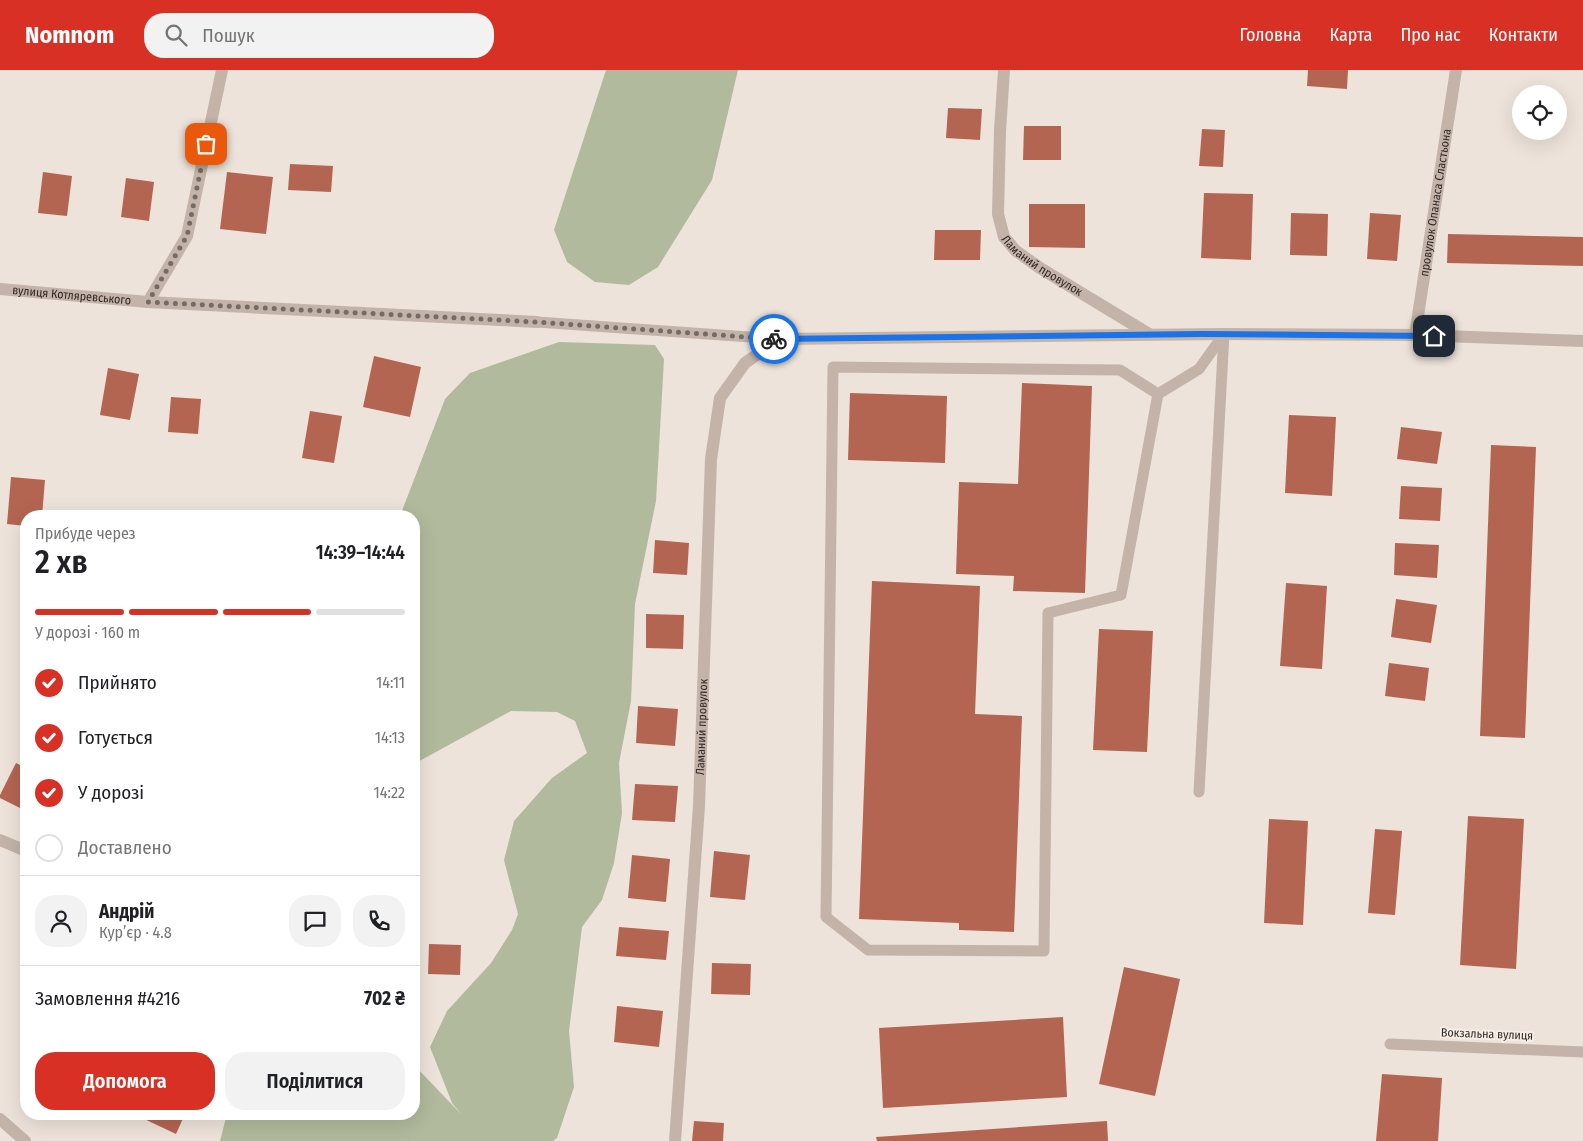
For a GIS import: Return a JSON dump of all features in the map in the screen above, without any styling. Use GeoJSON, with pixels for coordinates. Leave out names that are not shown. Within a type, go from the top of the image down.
{"type":"FeatureCollection","features":[{"type":"Feature","properties":{"kind":"street"},"geometry":{"type":"LineString","coordinates":[[148,302],[187,236],[222,70]]}},
{"type":"Feature","properties":{"kind":"street","name":"Ламаний провулок"},"geometry":{"type":"LineString","coordinates":[[1004,70],[998,214],[1004,237],[1016,251],[1040,268],[1149,334]]}},
{"type":"Feature","properties":{"kind":"street","name":"провулок Опанаса Сластьона"},"geometry":{"type":"LineString","coordinates":[[1415,335],[1456,70]]}},
{"type":"Feature","properties":{"kind":"street","name":"вулиця Котляревського"},"geometry":{"type":"LineString","coordinates":[[0,289],[148,302],[537,322]]}},
{"type":"Feature","properties":{"kind":"street","name":"вулиця Котляревського"},"geometry":{"type":"LineString","coordinates":[[779,339],[1224,334],[1415,335],[1583,342]]}},
{"type":"Feature","properties":{"kind":"street","name":"Ламаний провулок"},"geometry":{"type":"LineString","coordinates":[[675,1141],[699,806],[712,450],[720,398],[745,363],[779,339]]}},
{"type":"Feature","properties":{"kind":"street"},"geometry":{"type":"LineString","coordinates":[[0,840],[20,848]]}},
{"type":"Feature","properties":{"kind":"street"},"geometry":{"type":"LineString","coordinates":[[0,1119],[25,1141]]}},
{"type":"Feature","properties":{"kind":"lane","name":"вулиця Котляревського"},"geometry":{"type":"LineString","coordinates":[[537,322],[779,339]]}},
{"type":"Feature","properties":{"kind":"lane"},"geometry":{"type":"LineString","coordinates":[[1158,394],[1120,370],[833,368],[826,917],[868,950],[1044,951],[1048,613],[1121,595],[1158,394],[1199,369],[1224,334]]}},
{"type":"Feature","properties":{"kind":"lane"},"geometry":{"type":"LineString","coordinates":[[1199,792],[1224,334]]}},
{"type":"Feature","properties":{"kind":"lane","name":"Вокзальна вулиця"},"geometry":{"type":"LineString","coordinates":[[1390,1044],[1583,1052]]}},
{"type":"Feature","properties":{"kind":"green space"},"geometry":{"type":"Polygon","coordinates":[[[606,70],[738,70],[712,180],[658,267],[629,285],[595,282],[567,262],[554,230],[606,70]]]}},
{"type":"Feature","properties":{"kind":"green space"},"geometry":{"type":"Polygon","coordinates":[[[559,342],[655,345],[664,359],[656,501],[635,604],[631,701],[619,763],[622,813],[614,863],[602,900],[582,927],[569,1031],[574,1087],[557,1138],[553,1141],[220,1141],[225,1120],[420,1120],[420,1071],[462,1115],[452,1103],[430,1047],[447,1011],[491,963],[512,930],[518,914],[504,860],[514,821],[552,778],[587,753],[575,721],[557,712],[511,711],[420,761],[420,510],[402,510],[445,399],[470,373],[559,342]]]}},
{"type":"Feature","properties":{"kind":"building"},"geometry":{"type":"Polygon","coordinates":[[[1308,70],[1348,70],[1347,89],[1307,86],[1308,70]]]}},
{"type":"Feature","properties":{"kind":"building"},"geometry":{"type":"Polygon","coordinates":[[[948,108],[982,109],[980,140],[946,138],[948,108]]]}},
{"type":"Feature","properties":{"kind":"building"},"geometry":{"type":"Polygon","coordinates":[[[1024,126],[1061,126],[1061,160],[1023,160],[1024,126]]]}},
{"type":"Feature","properties":{"kind":"building"},"geometry":{"type":"Polygon","coordinates":[[[1202,129],[1225,130],[1223,167],[1199,166],[1202,129]]]}},
{"type":"Feature","properties":{"kind":"building"},"geometry":{"type":"Polygon","coordinates":[[[290,164],[333,166],[331,192],[288,190],[290,164]]]}},
{"type":"Feature","properties":{"kind":"building"},"geometry":{"type":"Polygon","coordinates":[[[43,172],[72,176],[67,216],[38,213],[43,172]]]}},
{"type":"Feature","properties":{"kind":"building"},"geometry":{"type":"Polygon","coordinates":[[[227,172],[273,177],[266,234],[220,229],[227,172]]]}},
{"type":"Feature","properties":{"kind":"building"},"geometry":{"type":"Polygon","coordinates":[[[126,178],[154,182],[149,221],[121,217],[126,178]]]}},
{"type":"Feature","properties":{"kind":"building"},"geometry":{"type":"Polygon","coordinates":[[[1204,193],[1253,194],[1251,260],[1201,258],[1204,193]]]}},
{"type":"Feature","properties":{"kind":"building"},"geometry":{"type":"Polygon","coordinates":[[[1029,204],[1085,204],[1085,248],[1029,247],[1029,204]]]}},
{"type":"Feature","properties":{"kind":"building"},"geometry":{"type":"Polygon","coordinates":[[[1291,213],[1328,214],[1327,256],[1290,255],[1291,213]]]}},
{"type":"Feature","properties":{"kind":"building"},"geometry":{"type":"Polygon","coordinates":[[[1370,213],[1401,215],[1397,261],[1367,259],[1370,213]]]}},
{"type":"Feature","properties":{"kind":"building"},"geometry":{"type":"Polygon","coordinates":[[[935,230],[981,230],[980,260],[934,260],[935,230]]]}},
{"type":"Feature","properties":{"kind":"building"},"geometry":{"type":"Polygon","coordinates":[[[1448,234],[1583,237],[1583,266],[1447,263],[1448,234]]]}},
{"type":"Feature","properties":{"kind":"building"},"geometry":{"type":"Polygon","coordinates":[[[374,356],[421,367],[410,417],[363,407],[374,356]]]}},
{"type":"Feature","properties":{"kind":"building"},"geometry":{"type":"Polygon","coordinates":[[[108,368],[139,374],[130,420],[100,415],[108,368]]]}},
{"type":"Feature","properties":{"kind":"building"},"geometry":{"type":"Polygon","coordinates":[[[1022,383],[1092,386],[1085,593],[1013,591],[1014,576],[956,574],[959,482],[1018,484],[1022,383]]]}},
{"type":"Feature","properties":{"kind":"building"},"geometry":{"type":"Polygon","coordinates":[[[850,393],[947,396],[945,463],[848,460],[850,393]]]}},
{"type":"Feature","properties":{"kind":"building"},"geometry":{"type":"Polygon","coordinates":[[[171,397],[201,399],[198,434],[168,432],[171,397]]]}},
{"type":"Feature","properties":{"kind":"building"},"geometry":{"type":"Polygon","coordinates":[[[310,411],[342,416],[334,463],[302,458],[310,411]]]}},
{"type":"Feature","properties":{"kind":"building"},"geometry":{"type":"Polygon","coordinates":[[[1289,415],[1336,417],[1332,496],[1285,493],[1289,415]]]}},
{"type":"Feature","properties":{"kind":"building"},"geometry":{"type":"Polygon","coordinates":[[[1401,427],[1442,432],[1437,464],[1397,459],[1401,427]]]}},
{"type":"Feature","properties":{"kind":"building"},"geometry":{"type":"Polygon","coordinates":[[[1491,445],[1536,447],[1525,738],[1480,736],[1491,445]]]}},
{"type":"Feature","properties":{"kind":"building"},"geometry":{"type":"Polygon","coordinates":[[[11,477],[45,480],[42,510],[20,510],[20,525],[7,524],[11,477]]]}},
{"type":"Feature","properties":{"kind":"building"},"geometry":{"type":"Polygon","coordinates":[[[1401,486],[1442,488],[1440,521],[1399,519],[1401,486]]]}},
{"type":"Feature","properties":{"kind":"building"},"geometry":{"type":"Polygon","coordinates":[[[655,540],[689,543],[687,575],[653,573],[655,540]]]}},
{"type":"Feature","properties":{"kind":"building"},"geometry":{"type":"Polygon","coordinates":[[[1395,543],[1439,545],[1437,578],[1394,575],[1395,543]]]}},
{"type":"Feature","properties":{"kind":"building"},"geometry":{"type":"Polygon","coordinates":[[[872,581],[980,586],[975,714],[1022,716],[1014,932],[959,930],[959,923],[859,919],[872,581]]]}},
{"type":"Feature","properties":{"kind":"building"},"geometry":{"type":"Polygon","coordinates":[[[1286,583],[1327,586],[1322,669],[1280,666],[1286,583]]]}},
{"type":"Feature","properties":{"kind":"building"},"geometry":{"type":"Polygon","coordinates":[[[1396,599],[1437,605],[1431,643],[1391,637],[1396,599]]]}},
{"type":"Feature","properties":{"kind":"building"},"geometry":{"type":"Polygon","coordinates":[[[646,614],[684,615],[683,649],[646,648],[646,614]]]}},
{"type":"Feature","properties":{"kind":"building"},"geometry":{"type":"Polygon","coordinates":[[[1099,629],[1153,631],[1147,752],[1093,750],[1099,629]]]}},
{"type":"Feature","properties":{"kind":"building"},"geometry":{"type":"Polygon","coordinates":[[[1389,663],[1429,668],[1425,701],[1385,696],[1389,663]]]}},
{"type":"Feature","properties":{"kind":"building"},"geometry":{"type":"Polygon","coordinates":[[[638,706],[678,709],[675,746],[636,743],[638,706]]]}},
{"type":"Feature","properties":{"kind":"building"},"geometry":{"type":"Polygon","coordinates":[[[16,763],[20,765],[20,808],[0,798],[16,763]]]}},
{"type":"Feature","properties":{"kind":"building"},"geometry":{"type":"Polygon","coordinates":[[[635,784],[678,786],[675,822],[632,820],[635,784]]]}},
{"type":"Feature","properties":{"kind":"building"},"geometry":{"type":"Polygon","coordinates":[[[1468,816],[1524,819],[1516,969],[1460,965],[1468,816]]]}},
{"type":"Feature","properties":{"kind":"building"},"geometry":{"type":"Polygon","coordinates":[[[1269,819],[1308,821],[1303,925],[1264,923],[1269,819]]]}},
{"type":"Feature","properties":{"kind":"building"},"geometry":{"type":"Polygon","coordinates":[[[1375,829],[1402,831],[1395,915],[1368,913],[1375,829]]]}},
{"type":"Feature","properties":{"kind":"building"},"geometry":{"type":"Polygon","coordinates":[[[714,851],[750,855],[745,900],[710,897],[714,851]]]}},
{"type":"Feature","properties":{"kind":"building"},"geometry":{"type":"Polygon","coordinates":[[[632,855],[670,859],[666,902],[628,898],[632,855]]]}},
{"type":"Feature","properties":{"kind":"building"},"geometry":{"type":"Polygon","coordinates":[[[619,927],[669,931],[666,960],[616,956],[619,927]]]}},
{"type":"Feature","properties":{"kind":"building"},"geometry":{"type":"Polygon","coordinates":[[[429,944],[461,945],[460,975],[428,974],[429,944]]]}},
{"type":"Feature","properties":{"kind":"building"},"geometry":{"type":"Polygon","coordinates":[[[712,963],[751,964],[750,995],[711,994],[712,963]]]}},
{"type":"Feature","properties":{"kind":"building"},"geometry":{"type":"Polygon","coordinates":[[[1124,967],[1180,979],[1155,1096],[1099,1084],[1124,967]]]}},
{"type":"Feature","properties":{"kind":"building"},"geometry":{"type":"Polygon","coordinates":[[[617,1006],[663,1011],[659,1047],[614,1042],[617,1006]]]}},
{"type":"Feature","properties":{"kind":"building"},"geometry":{"type":"Polygon","coordinates":[[[1063,1017],[1067,1097],[883,1108],[879,1028],[1063,1017]]]}},
{"type":"Feature","properties":{"kind":"building"},"geometry":{"type":"Polygon","coordinates":[[[1382,1074],[1442,1078],[1438,1141],[1376,1141],[1382,1074]]]}},
{"type":"Feature","properties":{"kind":"building"},"geometry":{"type":"Polygon","coordinates":[[[146,1120],[182,1120],[176,1134],[146,1120]]]}},
{"type":"Feature","properties":{"kind":"building"},"geometry":{"type":"Polygon","coordinates":[[[694,1121],[724,1123],[723,1141],[692,1141],[694,1121]]]}},
{"type":"Feature","properties":{"kind":"building"},"geometry":{"type":"Polygon","coordinates":[[[1107,1121],[1108,1141],[877,1141],[876,1137],[1107,1121]]]}},
{"type":"Feature","properties":{"kind":"way so far"},"geometry":{"type":"LineString","coordinates":[[206,144],[187,236],[148,302],[537,322],[774,339]]}},
{"type":"Feature","properties":{"kind":"route"},"geometry":{"type":"LineString","coordinates":[[774,339],[1201,334],[1434,336]]}}]}
